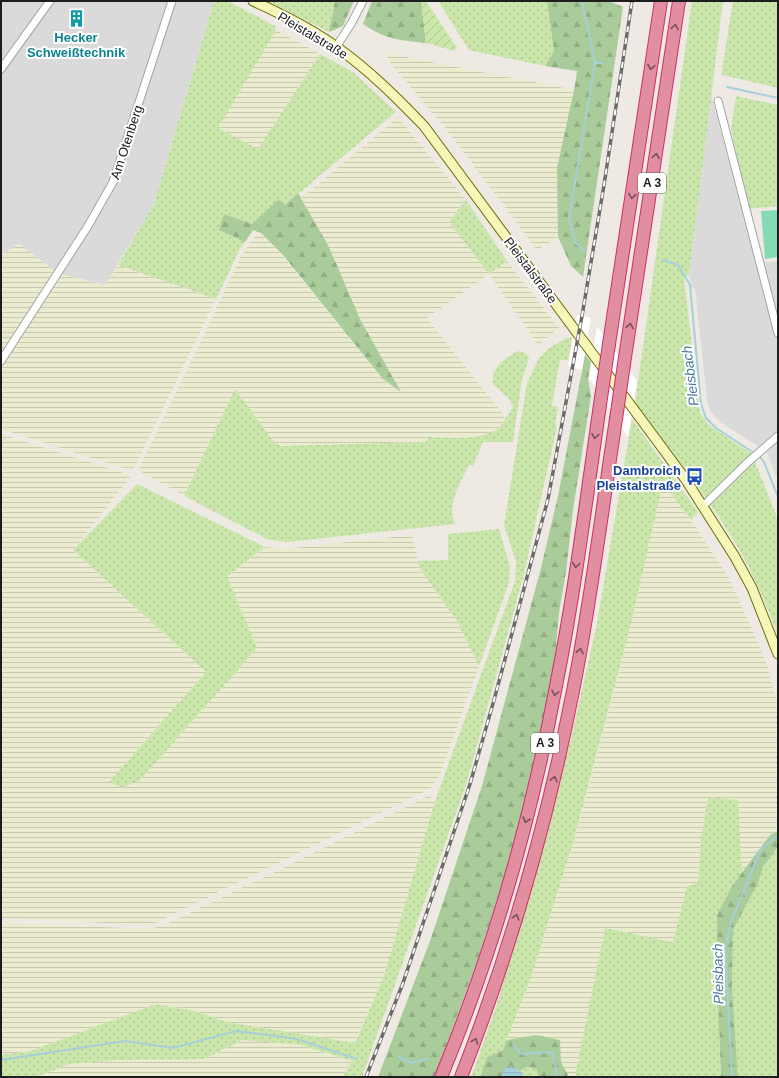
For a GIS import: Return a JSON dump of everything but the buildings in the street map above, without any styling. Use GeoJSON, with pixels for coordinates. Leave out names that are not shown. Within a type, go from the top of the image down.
{"type":"FeatureCollection","features":[{"type":"Feature","properties":{"kind":"highway","name":"A 3"},"geometry":{"type":"LineString","coordinates":[[441,1077],[489,946],[520,842],[542,757],[569,615],[661,1]]}},
{"type":"Feature","properties":{"kind":"highway","name":"A 3"},"geometry":{"type":"LineString","coordinates":[[461,1077],[485,1013],[526,885],[558,763],[573,690],[616,419],[679,1]]}},
{"type":"Feature","properties":{"kind":"main road","name":"Pleistalstraße"},"geometry":{"type":"LineString","coordinates":[[252,1],[307,29],[336,47],[381,83],[424,126],[686,480],[735,557],[752,588],[778,654]]}},
{"type":"Feature","properties":{"kind":"street"},"geometry":{"type":"LineString","coordinates":[[1,69],[50,1]]}},
{"type":"Feature","properties":{"kind":"street","name":"Am Otenberg"},"geometry":{"type":"LineString","coordinates":[[1,361],[88,226],[113,182],[172,1]]}},
{"type":"Feature","properties":{"kind":"street"},"geometry":{"type":"LineString","coordinates":[[336,47],[351,24],[362,1]]}},
{"type":"Feature","properties":{"kind":"street"},"geometry":{"type":"LineString","coordinates":[[718,101],[778,334]]}},
{"type":"Feature","properties":{"kind":"street"},"geometry":{"type":"LineString","coordinates":[[703,506],[748,462],[778,436]]}},
{"type":"Feature","properties":{"kind":"shaded area"},"geometry":{"type":"Polygon","coordinates":[[[1,1],[214,1],[154,204],[105,285],[57,273],[19,244],[1,255],[1,1]]]}},
{"type":"Feature","properties":{"kind":"shaded area"},"geometry":{"type":"Polygon","coordinates":[[[711,95],[742,211],[760,263],[778,261],[778,481],[767,452],[720,422],[710,411],[707,400],[695,288],[692,289],[689,275],[711,95]]]}},
{"type":"Feature","properties":{"kind":"green space"},"geometry":{"type":"Polygon","coordinates":[[[214,1],[228,1],[275,26],[276,30],[218,128],[258,149],[320,54],[353,72],[396,112],[285,205],[279,199],[252,224],[219,230],[245,242],[240,249],[216,299],[118,265],[154,204],[214,1]]]}},
{"type":"Feature","properties":{"kind":"green space"},"geometry":{"type":"Polygon","coordinates":[[[268,1],[284,1],[290,3],[291,1],[335,1],[329,32],[268,1]]]}},
{"type":"Feature","properties":{"kind":"green space"},"geometry":{"type":"Polygon","coordinates":[[[335,1],[354,1],[343,26],[329,32],[335,1]]]}},
{"type":"Feature","properties":{"kind":"green space"},"geometry":{"type":"Polygon","coordinates":[[[372,1],[421,1],[426,43],[401,40],[386,36],[363,24],[372,1]]]}},
{"type":"Feature","properties":{"kind":"green space"},"geometry":{"type":"Polygon","coordinates":[[[421,1],[426,1],[457,48],[455,51],[426,43],[421,1]]]}},
{"type":"Feature","properties":{"kind":"green space"},"geometry":{"type":"Polygon","coordinates":[[[438,1],[547,1],[554,51],[545,66],[469,50],[438,1]]]}},
{"type":"Feature","properties":{"kind":"green space"},"geometry":{"type":"Polygon","coordinates":[[[547,1],[609,1],[623,7],[583,277],[571,266],[558,237],[557,168],[577,71],[545,66],[554,51],[547,1]]]}},
{"type":"Feature","properties":{"kind":"green space"},"geometry":{"type":"Polygon","coordinates":[[[692,1],[723,1],[689,275],[684,278],[700,413],[709,425],[752,454],[778,520],[778,634],[752,574],[730,534],[691,477],[635,403],[692,1]]]}},
{"type":"Feature","properties":{"kind":"green space"},"geometry":{"type":"Polygon","coordinates":[[[733,1],[778,1],[778,88],[722,75],[733,1]]]}},
{"type":"Feature","properties":{"kind":"green space"},"geometry":{"type":"Polygon","coordinates":[[[276,30],[320,54],[258,150],[217,127],[276,30]]]}},
{"type":"Feature","properties":{"kind":"green space"},"geometry":{"type":"Polygon","coordinates":[[[385,53],[574,90],[557,168],[558,237],[537,250],[446,129],[392,65],[385,53]]]}},
{"type":"Feature","properties":{"kind":"green space"},"geometry":{"type":"Polygon","coordinates":[[[736,96],[778,105],[778,206],[746,209],[731,128],[736,96]]]}},
{"type":"Feature","properties":{"kind":"green space"},"geometry":{"type":"Polygon","coordinates":[[[398,117],[466,200],[449,222],[489,274],[427,318],[505,417],[501,426],[494,432],[483,436],[429,437],[426,442],[281,446],[273,441],[235,389],[184,496],[140,471],[140,466],[239,260],[255,236],[261,233],[282,255],[383,379],[400,392],[361,321],[328,245],[301,198],[398,117]]]}},
{"type":"Feature","properties":{"kind":"green space"},"geometry":{"type":"Polygon","coordinates":[[[298,193],[328,245],[361,321],[401,392],[383,379],[283,255],[261,233],[253,230],[245,242],[219,230],[224,214],[252,224],[279,199],[285,205],[298,193]]]}},
{"type":"Feature","properties":{"kind":"green space"},"geometry":{"type":"Polygon","coordinates":[[[466,200],[507,261],[489,274],[449,222],[466,200]]]}},
{"type":"Feature","properties":{"kind":"green space"},"geometry":{"type":"Polygon","coordinates":[[[778,210],[778,257],[765,259],[761,211],[778,210]]]}},
{"type":"Feature","properties":{"kind":"green space"},"geometry":{"type":"Polygon","coordinates":[[[19,244],[55,271],[1,355],[1,255],[19,244]]]}},
{"type":"Feature","properties":{"kind":"green space"},"geometry":{"type":"Polygon","coordinates":[[[507,261],[559,328],[538,345],[489,274],[507,261]]]}},
{"type":"Feature","properties":{"kind":"green space"},"geometry":{"type":"Polygon","coordinates":[[[118,265],[216,299],[135,467],[129,470],[1,429],[1,365],[61,274],[105,285],[118,265]]]}},
{"type":"Feature","properties":{"kind":"green space"},"geometry":{"type":"Polygon","coordinates":[[[566,338],[572,338],[568,360],[560,360],[552,405],[558,407],[555,426],[557,427],[524,574],[467,782],[362,1077],[343,1077],[352,1061],[301,1045],[243,1040],[204,1059],[120,1060],[70,1064],[35,1077],[1,1077],[1,1055],[31,1051],[156,1004],[195,1011],[227,1022],[355,1043],[384,976],[435,801],[515,581],[516,561],[504,525],[527,383],[539,358],[548,349],[566,338]]]}},
{"type":"Feature","properties":{"kind":"green space"},"geometry":{"type":"Polygon","coordinates":[[[518,351],[525,353],[529,359],[522,379],[513,442],[483,442],[473,466],[469,465],[453,501],[452,509],[455,524],[287,542],[269,540],[184,496],[235,389],[273,441],[281,446],[426,442],[429,437],[457,438],[478,436],[495,430],[501,425],[513,407],[509,399],[493,384],[493,378],[496,368],[503,360],[518,351]]]}},
{"type":"Feature","properties":{"kind":"green space"},"geometry":{"type":"Polygon","coordinates":[[[585,355],[591,362],[588,379],[591,396],[559,613],[554,669],[525,813],[478,959],[435,1077],[378,1077],[430,941],[482,786],[541,568],[558,496],[585,355]]]}},
{"type":"Feature","properties":{"kind":"green space"},"geometry":{"type":"Polygon","coordinates":[[[632,419],[698,512],[691,520],[663,482],[629,632],[574,839],[531,977],[503,1050],[487,1057],[480,1077],[471,1077],[496,1007],[538,863],[573,730],[597,623],[632,419]]]}},
{"type":"Feature","properties":{"kind":"green space"},"geometry":{"type":"Polygon","coordinates":[[[1,434],[127,474],[130,478],[73,550],[206,672],[109,782],[257,648],[227,576],[265,547],[285,549],[412,535],[420,569],[457,621],[479,666],[440,775],[430,789],[151,925],[1,918],[1,434]]]}},
{"type":"Feature","properties":{"kind":"green space"},"geometry":{"type":"Polygon","coordinates":[[[663,481],[691,520],[729,578],[765,659],[778,706],[778,831],[770,835],[742,872],[738,800],[708,797],[701,840],[698,883],[687,886],[673,942],[605,928],[575,1077],[569,1077],[561,1062],[559,1040],[507,1040],[531,977],[581,816],[618,676],[663,481]]]}},
{"type":"Feature","properties":{"kind":"green space"},"geometry":{"type":"Polygon","coordinates":[[[137,484],[265,547],[227,576],[257,648],[140,780],[122,788],[109,782],[206,672],[73,550],[137,484]]]}},
{"type":"Feature","properties":{"kind":"green space"},"geometry":{"type":"Polygon","coordinates":[[[499,529],[510,567],[509,583],[479,666],[457,621],[420,569],[418,561],[448,560],[448,534],[499,529]]]}},
{"type":"Feature","properties":{"kind":"green space"},"geometry":{"type":"Polygon","coordinates":[[[428,796],[435,801],[384,976],[354,1043],[227,1022],[195,1011],[156,1004],[31,1051],[1,1055],[1,923],[149,929],[162,926],[428,796]]]}},
{"type":"Feature","properties":{"kind":"green space"},"geometry":{"type":"Polygon","coordinates":[[[708,797],[738,800],[742,872],[732,886],[717,915],[717,972],[721,1077],[575,1077],[605,928],[673,942],[687,886],[698,883],[701,840],[708,797]]]}},
{"type":"Feature","properties":{"kind":"green space"},"geometry":{"type":"Polygon","coordinates":[[[778,831],[778,847],[763,867],[758,883],[733,930],[732,988],[738,1077],[721,1077],[717,972],[717,915],[732,886],[770,835],[778,831]]]}},
{"type":"Feature","properties":{"kind":"green space"},"geometry":{"type":"Polygon","coordinates":[[[778,847],[778,1077],[738,1077],[732,988],[733,930],[758,883],[763,867],[778,847]]]}},
{"type":"Feature","properties":{"kind":"green space"},"geometry":{"type":"Polygon","coordinates":[[[536,1035],[560,1040],[561,1062],[569,1077],[540,1077],[536,1069],[527,1067],[509,1077],[480,1077],[487,1057],[503,1050],[507,1040],[536,1035]]]}},
{"type":"Feature","properties":{"kind":"green space"},"geometry":{"type":"Polygon","coordinates":[[[243,1040],[301,1045],[352,1061],[343,1077],[35,1077],[70,1064],[120,1060],[204,1059],[243,1040]]]}},
{"type":"Feature","properties":{"kind":"green space"},"geometry":{"type":"Polygon","coordinates":[[[527,1067],[536,1069],[540,1077],[509,1077],[527,1067]]]}},
{"type":"Feature","properties":{"kind":"water"},"geometry":{"type":"Polygon","coordinates":[[[511,1066],[520,1071],[524,1077],[501,1077],[505,1068],[511,1066]]]}},
{"type":"Feature","properties":{"kind":"pier"},"geometry":{"type":"Polygon","coordinates":[[[577,315],[591,318],[582,370],[568,366],[577,315]]]}},
{"type":"Feature","properties":{"kind":"pier"},"geometry":{"type":"Polygon","coordinates":[[[597,326],[637,381],[628,437],[589,378],[597,326]]]}},
{"type":"Feature","properties":{"kind":"waterway","name":"Pleisbach"},"geometry":{"type":"LineString","coordinates":[[582,1],[595,63],[569,219],[576,243],[584,250]]}},
{"type":"Feature","properties":{"kind":"waterway"},"geometry":{"type":"LineString","coordinates":[[595,63],[603,63]]}},
{"type":"Feature","properties":{"kind":"waterway"},"geometry":{"type":"LineString","coordinates":[[727,87],[778,98]]}},
{"type":"Feature","properties":{"kind":"waterway","name":"Pleisbach"},"geometry":{"type":"LineString","coordinates":[[663,260],[678,265],[690,285],[701,404],[706,418],[716,428],[760,457],[764,462],[778,497]]}},
{"type":"Feature","properties":{"kind":"waterway","name":"Pleisbach"},"geometry":{"type":"LineString","coordinates":[[732,1077],[725,947],[731,922],[760,851],[775,837],[778,837]]}},
{"type":"Feature","properties":{"kind":"waterway"},"geometry":{"type":"LineString","coordinates":[[1,1060],[125,1041],[173,1048],[236,1031],[297,1039],[357,1059]]}},
{"type":"Feature","properties":{"kind":"waterway"},"geometry":{"type":"LineString","coordinates":[[513,1045],[522,1054],[552,1052],[558,1077]]}},
{"type":"Feature","properties":{"kind":"waterway"},"geometry":{"type":"LineString","coordinates":[[399,1057],[412,1063],[427,1059]]}},
{"type":"Feature","properties":{"kind":"railway"},"geometry":{"type":"LineString","coordinates":[[366,1077],[403,983],[470,784],[548,499],[582,316],[632,1]]}},
{"type":"Feature","properties":{"kind":"place","name":"Hecker Schweißtechnik"},"geometry":{"type":"Point","coordinates":[76,18]}},
{"type":"Feature","properties":{"kind":"place","name":"Dambroich Pleistalstraße"},"geometry":{"type":"Point","coordinates":[694,477]}}]}
